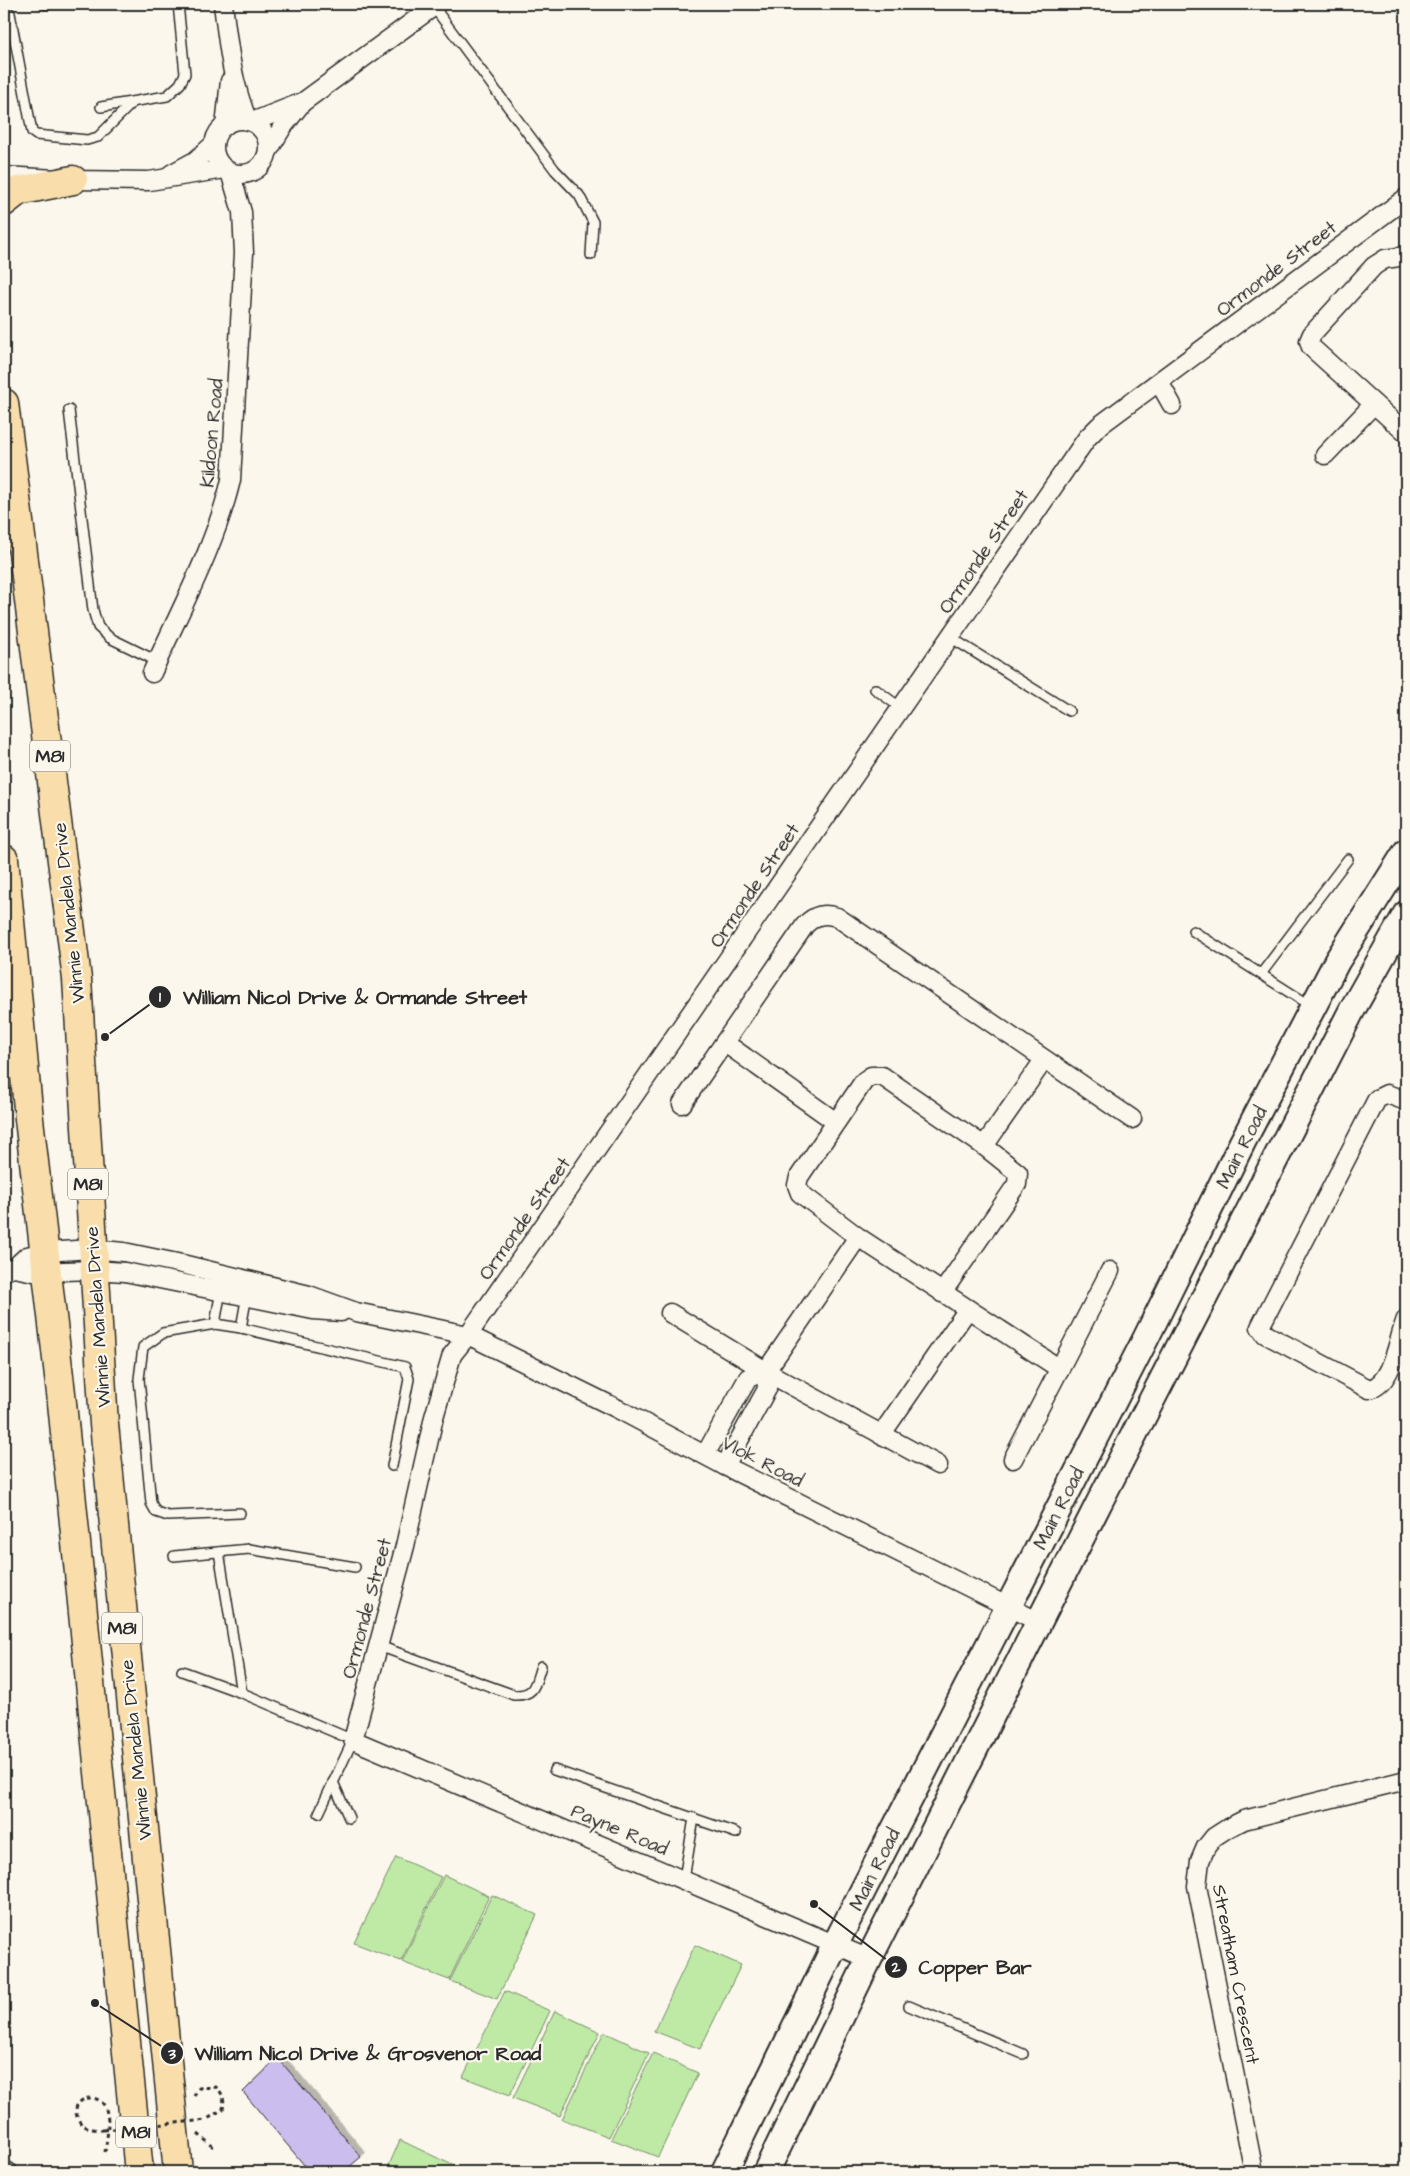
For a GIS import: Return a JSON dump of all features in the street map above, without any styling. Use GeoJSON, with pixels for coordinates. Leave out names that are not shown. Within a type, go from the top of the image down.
{"type":"FeatureCollection","features":[{"type":"Feature","properties":{"kind":"main road"},"geometry":{"type":"LineString","coordinates":[[4,202],[18,191],[72,180]]}},
{"type":"Feature","properties":{"kind":"main road","name":"Winnie Mandela Drive"},"geometry":{"type":"LineString","coordinates":[[4,403],[77,979],[93,1259],[114,1541],[178,2172]]}},
{"type":"Feature","properties":{"kind":"main road","name":"Main Road"},"geometry":{"type":"LineString","coordinates":[[724,2172],[836,1943],[1146,1338],[1242,1143],[1337,961],[1406,852]]}},
{"type":"Feature","properties":{"kind":"main road","name":"Winnie Mandela Drive"},"geometry":{"type":"LineString","coordinates":[[4,859],[29,1119],[46,1262],[138,2159]]}},
{"type":"Feature","properties":{"kind":"main road","name":"Main Road"},"geometry":{"type":"LineString","coordinates":[[766,2172],[869,1959],[1039,1622],[1302,1106],[1352,1010],[1406,914]]}},
{"type":"Feature","properties":{"kind":"main road"},"geometry":{"type":"LineString","coordinates":[[113,2162],[138,2159]]}},
{"type":"Feature","properties":{"kind":"street"},"geometry":{"type":"LineString","coordinates":[[4,176],[72,180],[149,181],[228,171],[246,174],[254,171],[266,159],[268,142],[265,134],[259,127],[250,122],[240,102],[231,70],[223,4]]}},
{"type":"Feature","properties":{"kind":"street"},"geometry":{"type":"LineString","coordinates":[[268,151],[282,128],[303,102],[435,5]]}},
{"type":"Feature","properties":{"kind":"street"},"geometry":{"type":"LineString","coordinates":[[225,126],[231,70]]}},
{"type":"Feature","properties":{"kind":"street"},"geometry":{"type":"LineString","coordinates":[[228,171],[216,158],[214,144],[216,137],[225,126],[232,122],[250,122],[303,102]]}},
{"type":"Feature","properties":{"kind":"street"},"geometry":{"type":"LineString","coordinates":[[149,181],[187,166],[214,144]]}},
{"type":"Feature","properties":{"kind":"street","name":"Kildoon Road"},"geometry":{"type":"LineString","coordinates":[[155,667],[214,536],[226,502],[231,480],[244,279],[244,234],[242,212],[228,171]]}},
{"type":"Feature","properties":{"kind":"street","name":"Kildoon Road"},"geometry":{"type":"LineString","coordinates":[[242,212],[254,171]]}},
{"type":"Feature","properties":{"kind":"street","name":"Ormonde Street"},"geometry":{"type":"LineString","coordinates":[[353,1740],[379,1646],[449,1361],[456,1349],[468,1335],[1087,438],[1099,426],[1406,198]]}},
{"type":"Feature","properties":{"kind":"street"},"geometry":{"type":"LineString","coordinates":[[1406,256],[1385,259],[1374,266],[1312,334],[1308,341],[1311,347],[1406,434]]}},
{"type":"Feature","properties":{"kind":"street"},"geometry":{"type":"LineString","coordinates":[[1159,382],[1172,405]]}},
{"type":"Feature","properties":{"kind":"street"},"geometry":{"type":"LineString","coordinates":[[1325,456],[1374,404]]}},
{"type":"Feature","properties":{"kind":"street"},"geometry":{"type":"LineString","coordinates":[[682,1104],[805,925],[817,915],[829,914],[837,917],[1132,1119]]}},
{"type":"Feature","properties":{"kind":"street"},"geometry":{"type":"LineString","coordinates":[[725,1043],[836,1122]]}},
{"type":"Feature","properties":{"kind":"street"},"geometry":{"type":"LineString","coordinates":[[984,1146],[1044,1060]]}},
{"type":"Feature","properties":{"kind":"street"},"geometry":{"type":"LineString","coordinates":[[942,1293],[1017,1184],[1018,1178],[1015,1170],[984,1146],[879,1075],[871,1076],[864,1081],[799,1177],[798,1189],[858,1237],[942,1293],[1060,1369]]}},
{"type":"Feature","properties":{"kind":"street"},"geometry":{"type":"LineString","coordinates":[[1406,1101],[1387,1094],[1377,1099],[1260,1327],[1265,1334],[1369,1389],[1376,1388],[1386,1376],[1406,1319]]}},
{"type":"Feature","properties":{"kind":"street"},"geometry":{"type":"LineString","coordinates":[[705,1455],[748,1378],[766,1371],[858,1237]]}},
{"type":"Feature","properties":{"kind":"street"},"geometry":{"type":"LineString","coordinates":[[9,1269],[28,1256],[46,1262],[145,1256],[223,1282],[249,1288]]}},
{"type":"Feature","properties":{"kind":"street"},"geometry":{"type":"LineString","coordinates":[[1013,1459],[1110,1271]]}},
{"type":"Feature","properties":{"kind":"street","name":"Vlok Road"},"geometry":{"type":"LineString","coordinates":[[249,1288],[313,1310],[356,1312],[468,1335],[618,1409],[725,1466],[1039,1622]]}},
{"type":"Feature","properties":{"kind":"street"},"geometry":{"type":"LineString","coordinates":[[881,1435],[968,1309]]}},
{"type":"Feature","properties":{"kind":"street"},"geometry":{"type":"LineString","coordinates":[[670,1313],[766,1371],[938,1465]]}},
{"type":"Feature","properties":{"kind":"street"},"geometry":{"type":"LineString","coordinates":[[725,1466],[767,1389],[766,1371]]}},
{"type":"Feature","properties":{"kind":"street","name":"Payne Road"},"geometry":{"type":"LineString","coordinates":[[353,1740],[836,1943],[869,1959]]}},
{"type":"Feature","properties":{"kind":"street","name":"Streatham Crescent"},"geometry":{"type":"LineString","coordinates":[[1254,2172],[1197,1886],[1200,1860],[1206,1847],[1214,1837],[1244,1820],[1406,1780]]}},
{"type":"Feature","properties":{"kind":"street"},"geometry":{"type":"LineString","coordinates":[[4,2170],[8,2172]]}},
{"type":"Feature","properties":{"kind":"lane"},"geometry":{"type":"LineString","coordinates":[[102,107],[167,96],[180,84],[185,74],[178,4]]}},
{"type":"Feature","properties":{"kind":"lane"},"geometry":{"type":"LineString","coordinates":[[435,5],[555,170],[579,195],[593,222],[591,255]]}},
{"type":"Feature","properties":{"kind":"lane"},"geometry":{"type":"LineString","coordinates":[[10,13],[32,132],[36,135],[87,140],[98,137],[133,102]]}},
{"type":"Feature","properties":{"kind":"lane"},"geometry":{"type":"LineString","coordinates":[[69,410],[93,610],[98,627],[110,638],[155,667]]}},
{"type":"Feature","properties":{"kind":"lane"},"geometry":{"type":"LineString","coordinates":[[950,637],[1070,711]]}},
{"type":"Feature","properties":{"kind":"lane"},"geometry":{"type":"LineString","coordinates":[[875,689],[901,708]]}},
{"type":"Feature","properties":{"kind":"lane"},"geometry":{"type":"LineString","coordinates":[[1261,974],[1348,859]]}},
{"type":"Feature","properties":{"kind":"lane"},"geometry":{"type":"LineString","coordinates":[[1193,931],[1314,1008]]}},
{"type":"Feature","properties":{"kind":"lane"},"geometry":{"type":"LineString","coordinates":[[215,1324],[223,1282]]}},
{"type":"Feature","properties":{"kind":"lane"},"geometry":{"type":"LineString","coordinates":[[241,1328],[249,1288]]}},
{"type":"Feature","properties":{"kind":"lane"},"geometry":{"type":"LineString","coordinates":[[240,1513],[168,1516],[156,1512],[150,1503],[140,1379],[142,1347],[163,1333],[215,1324],[241,1328],[405,1367],[409,1380],[392,1466]]}},
{"type":"Feature","properties":{"kind":"lane"},"geometry":{"type":"LineString","coordinates":[[174,1556],[249,1549],[355,1568]]}},
{"type":"Feature","properties":{"kind":"lane"},"geometry":{"type":"LineString","coordinates":[[219,1552],[242,1693]]}},
{"type":"Feature","properties":{"kind":"lane"},"geometry":{"type":"LineString","coordinates":[[379,1646],[514,1695],[525,1696],[533,1690],[541,1666]]}},
{"type":"Feature","properties":{"kind":"lane"},"geometry":{"type":"LineString","coordinates":[[182,1671],[242,1693],[353,1740],[319,1813]]}},
{"type":"Feature","properties":{"kind":"lane"},"geometry":{"type":"LineString","coordinates":[[554,1770],[736,1833]]}},
{"type":"Feature","properties":{"kind":"lane"},"geometry":{"type":"LineString","coordinates":[[333,1782],[349,1818]]}},
{"type":"Feature","properties":{"kind":"lane"},"geometry":{"type":"LineString","coordinates":[[684,1880],[694,1818]]}},
{"type":"Feature","properties":{"kind":"lane"},"geometry":{"type":"LineString","coordinates":[[909,2006],[1022,2054]]}},
{"type":"Feature","properties":{"kind":"path"},"geometry":{"type":"LineString","coordinates":[[113,2162],[108,2133],[108,2126],[108,2118],[102,2102],[96,2098],[88,2098],[81,2101],[77,2105],[77,2118],[81,2124],[94,2130],[104,2130],[113,2129],[122,2128],[206,2120],[223,2109],[223,2094],[216,2087],[199,2088],[194,2095],[193,2102]]}},
{"type":"Feature","properties":{"kind":"path"},"geometry":{"type":"LineString","coordinates":[[194,2119],[195,2128],[200,2137],[216,2149]]}},
{"type":"Feature","properties":{"kind":"green space"},"geometry":{"type":"Polygon","coordinates":[[[396,1857],[441,1877],[401,1961],[354,1943],[396,1857]]]}},
{"type":"Feature","properties":{"kind":"green space"},"geometry":{"type":"Polygon","coordinates":[[[444,1875],[489,1896],[449,1980],[402,1962],[444,1875]]]}},
{"type":"Feature","properties":{"kind":"green space"},"geometry":{"type":"Polygon","coordinates":[[[492,1895],[537,1915],[497,1999],[450,1981],[492,1895]]]}},
{"type":"Feature","properties":{"kind":"green space"},"geometry":{"type":"Polygon","coordinates":[[[695,1945],[741,1965],[700,2049],[654,2031],[695,1945]]]}},
{"type":"Feature","properties":{"kind":"green space"},"geometry":{"type":"Polygon","coordinates":[[[505,1991],[550,2011],[510,2095],[463,2077],[505,1991]]]}},
{"type":"Feature","properties":{"kind":"green space"},"geometry":{"type":"Polygon","coordinates":[[[555,2011],[600,2032],[560,2116],[513,2098],[555,2011]]]}},
{"type":"Feature","properties":{"kind":"green space"},"geometry":{"type":"Polygon","coordinates":[[[604,2032],[649,2053],[609,2137],[562,2119],[604,2032]]]}},
{"type":"Feature","properties":{"kind":"green space"},"geometry":{"type":"Polygon","coordinates":[[[653,2053],[698,2073],[658,2157],[611,2139],[653,2053]]]}},
{"type":"Feature","properties":{"kind":"green space"},"geometry":{"type":"Polygon","coordinates":[[[400,2140],[467,2172],[386,2172],[400,2140]]]}},
{"type":"Feature","properties":{"kind":"building"},"geometry":{"type":"Polygon","coordinates":[[[278,2058],[361,2157],[343,2172],[310,2172],[243,2092],[278,2058]]]}},
{"type":"Feature","properties":{"kind":"place","name":"William Nicol Drive & Ormande Street"},"geometry":{"type":"Point","coordinates":[105,1037]}},
{"type":"Feature","properties":{"kind":"place","name":"Copper Bar"},"geometry":{"type":"Point","coordinates":[814,1904]}},
{"type":"Feature","properties":{"kind":"place","name":"William Nicol Drive & Grosvenor Road"},"geometry":{"type":"Point","coordinates":[95,2003]}}]}
